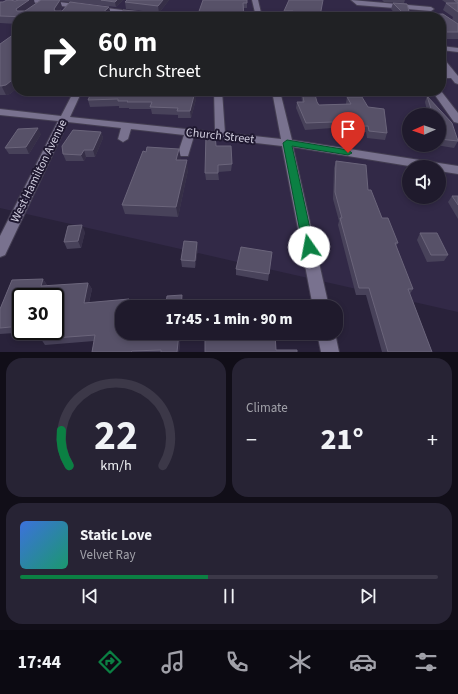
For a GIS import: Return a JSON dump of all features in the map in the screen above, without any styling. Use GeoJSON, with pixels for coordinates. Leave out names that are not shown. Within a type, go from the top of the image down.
{"type":"FeatureCollection","features":[{"type":"Feature","properties":{"kind":"street"},"geometry":{"type":"LineString","coordinates":[[255,0],[258,12]]}},
{"type":"Feature","properties":{"kind":"street"},"geometry":{"type":"LineString","coordinates":[[354,0],[357,3],[433,11],[419,0]]}},
{"type":"Feature","properties":{"kind":"street"},"geometry":{"type":"LineString","coordinates":[[27,1],[103,8],[112,12]]}},
{"type":"Feature","properties":{"kind":"street"},"geometry":{"type":"LineString","coordinates":[[34,9],[44,2]]}},
{"type":"Feature","properties":{"kind":"street"},"geometry":{"type":"LineString","coordinates":[[64,11],[69,5]]}},
{"type":"Feature","properties":{"kind":"street"},"geometry":{"type":"LineString","coordinates":[[118,12],[123,6]]}},
{"type":"Feature","properties":{"kind":"street"},"geometry":{"type":"LineString","coordinates":[[446,49],[458,50]]}},
{"type":"Feature","properties":{"kind":"street"},"geometry":{"type":"LineString","coordinates":[[446,67],[456,78]]}},
{"type":"Feature","properties":{"kind":"street"},"geometry":{"type":"LineString","coordinates":[[446,76],[456,78]]}},
{"type":"Feature","properties":{"kind":"street","name":"West Hamilton Avenue"},"geometry":{"type":"LineString","coordinates":[[0,251],[76,96]]}},
{"type":"Feature","properties":{"kind":"street"},"geometry":{"type":"LineString","coordinates":[[218,96],[220,136]]}},
{"type":"Feature","properties":{"kind":"street"},"geometry":{"type":"LineString","coordinates":[[277,96],[320,300]]}},
{"type":"Feature","properties":{"kind":"street"},"geometry":{"type":"LineString","coordinates":[[440,96],[458,120]]}},
{"type":"Feature","properties":{"kind":"street","name":"Church Street"},"geometry":{"type":"LineString","coordinates":[[0,112],[287,143],[402,161]]}},
{"type":"Feature","properties":{"kind":"street"},"geometry":{"type":"LineString","coordinates":[[124,138],[127,126]]}},
{"type":"Feature","properties":{"kind":"street"},"geometry":{"type":"LineString","coordinates":[[184,153],[190,132]]}},
{"type":"Feature","properties":{"kind":"street","name":"Church Street"},"geometry":{"type":"LineString","coordinates":[[446,168],[458,170]]}},
{"type":"Feature","properties":{"kind":"street"},"geometry":{"type":"LineString","coordinates":[[327,340],[330,352]]}},
{"type":"Feature","properties":{"kind":"shaded area"},"geometry":{"type":"Polygon","coordinates":[[[0,0],[458,0],[458,312],[0,208],[0,0]]]}},
{"type":"Feature","properties":{"kind":"building"},"geometry":{"type":"Polygon","coordinates":[[[7,0],[29,0],[16,9],[17,11],[25,11],[41,0],[60,0],[54,9],[55,11],[62,11],[70,2],[109,7],[104,12],[12,12],[12,16],[0,16],[0,2],[7,0]]]}},
{"type":"Feature","properties":{"kind":"building"},"geometry":{"type":"Polygon","coordinates":[[[101,0],[117,0],[115,2],[101,0]]]}},
{"type":"Feature","properties":{"kind":"building"},"geometry":{"type":"Polygon","coordinates":[[[127,0],[163,0],[158,6],[125,2],[127,0]]]}},
{"type":"Feature","properties":{"kind":"building"},"geometry":{"type":"Polygon","coordinates":[[[203,0],[247,0],[247,3],[243,3],[244,12],[199,12],[203,0]]]}},
{"type":"Feature","properties":{"kind":"building"},"geometry":{"type":"Polygon","coordinates":[[[289,0],[323,0],[321,12],[284,11],[289,0]]]}},
{"type":"Feature","properties":{"kind":"building"},"geometry":{"type":"Polygon","coordinates":[[[393,3],[407,4],[409,12],[402,12],[393,3]]]}},
{"type":"Feature","properties":{"kind":"building"},"geometry":{"type":"Polygon","coordinates":[[[446,3],[458,3],[458,12],[446,3]]]}},
{"type":"Feature","properties":{"kind":"building"},"geometry":{"type":"Polygon","coordinates":[[[123,10],[144,12],[122,12],[123,10]]]}},
{"type":"Feature","properties":{"kind":"building"},"geometry":{"type":"Polygon","coordinates":[[[446,16],[458,24],[458,32],[446,32],[446,16]]]}},
{"type":"Feature","properties":{"kind":"building"},"geometry":{"type":"Polygon","coordinates":[[[12,36],[12,80],[6,85],[0,86],[0,44],[12,36]]]}},
{"type":"Feature","properties":{"kind":"building"},"geometry":{"type":"Polygon","coordinates":[[[90,96],[194,96],[190,111],[177,111],[178,108],[150,107],[152,102],[127,102],[128,101],[118,101],[118,99],[88,100],[90,96]]]}},
{"type":"Feature","properties":{"kind":"building"},"geometry":{"type":"Polygon","coordinates":[[[303,96],[315,96],[319,105],[351,104],[347,97],[362,97],[368,107],[384,109],[387,133],[369,131],[368,126],[335,127],[333,122],[306,123],[297,102],[304,102],[303,96]]]}},
{"type":"Feature","properties":{"kind":"building"},"geometry":{"type":"Polygon","coordinates":[[[427,96],[438,108],[431,108],[427,96]]]}},
{"type":"Feature","properties":{"kind":"building"},"geometry":{"type":"Polygon","coordinates":[[[446,117],[452,123],[458,141],[446,140],[446,117]]]}},
{"type":"Feature","properties":{"kind":"building"},"geometry":{"type":"Polygon","coordinates":[[[38,128],[26,147],[5,148],[18,129],[38,128]]]}},
{"type":"Feature","properties":{"kind":"building"},"geometry":{"type":"Polygon","coordinates":[[[73,130],[101,132],[93,150],[84,150],[81,155],[63,154],[62,146],[73,130]]]}},
{"type":"Feature","properties":{"kind":"building"},"geometry":{"type":"Polygon","coordinates":[[[206,134],[215,134],[216,146],[231,146],[232,164],[218,165],[218,173],[205,173],[206,134]]]}},
{"type":"Feature","properties":{"kind":"building"},"geometry":{"type":"Polygon","coordinates":[[[147,147],[179,149],[176,160],[187,160],[176,207],[122,205],[143,151],[146,152],[147,147]]]}},
{"type":"Feature","properties":{"kind":"building"},"geometry":{"type":"Polygon","coordinates":[[[336,161],[366,165],[368,190],[371,190],[382,218],[388,218],[398,243],[395,243],[413,289],[408,289],[432,352],[388,352],[369,288],[359,288],[340,218],[342,218],[335,192],[336,161]]]}},
{"type":"Feature","properties":{"kind":"building"},"geometry":{"type":"Polygon","coordinates":[[[452,196],[458,196],[458,205],[452,196]]]}},
{"type":"Feature","properties":{"kind":"building"},"geometry":{"type":"Polygon","coordinates":[[[82,225],[78,241],[64,242],[68,226],[82,225]]]}},
{"type":"Feature","properties":{"kind":"building"},"geometry":{"type":"Polygon","coordinates":[[[420,233],[437,233],[448,255],[431,255],[420,233]]]}},
{"type":"Feature","properties":{"kind":"building"},"geometry":{"type":"Polygon","coordinates":[[[184,241],[197,242],[195,261],[181,260],[184,241]]]}},
{"type":"Feature","properties":{"kind":"building"},"geometry":{"type":"Polygon","coordinates":[[[241,247],[272,252],[269,274],[236,269],[241,247]]]}},
{"type":"Feature","properties":{"kind":"building"},"geometry":{"type":"Polygon","coordinates":[[[43,279],[41,286],[88,283],[84,303],[115,300],[115,340],[178,340],[177,352],[161,352],[161,350],[92,352],[95,335],[64,337],[64,288],[12,288],[12,327],[0,328],[0,309],[12,280],[43,279]]]}},
{"type":"Feature","properties":{"kind":"building"},"geometry":{"type":"Polygon","coordinates":[[[182,295],[182,300],[166,300],[167,296],[182,295]]]}},
{"type":"Feature","properties":{"kind":"building"},"geometry":{"type":"Polygon","coordinates":[[[205,340],[275,340],[276,350],[297,350],[297,352],[205,352],[205,340]]]}},
{"type":"Feature","properties":{"kind":"route"},"geometry":{"type":"LineString","coordinates":[[309,247],[287,143],[348,153]]}}]}
